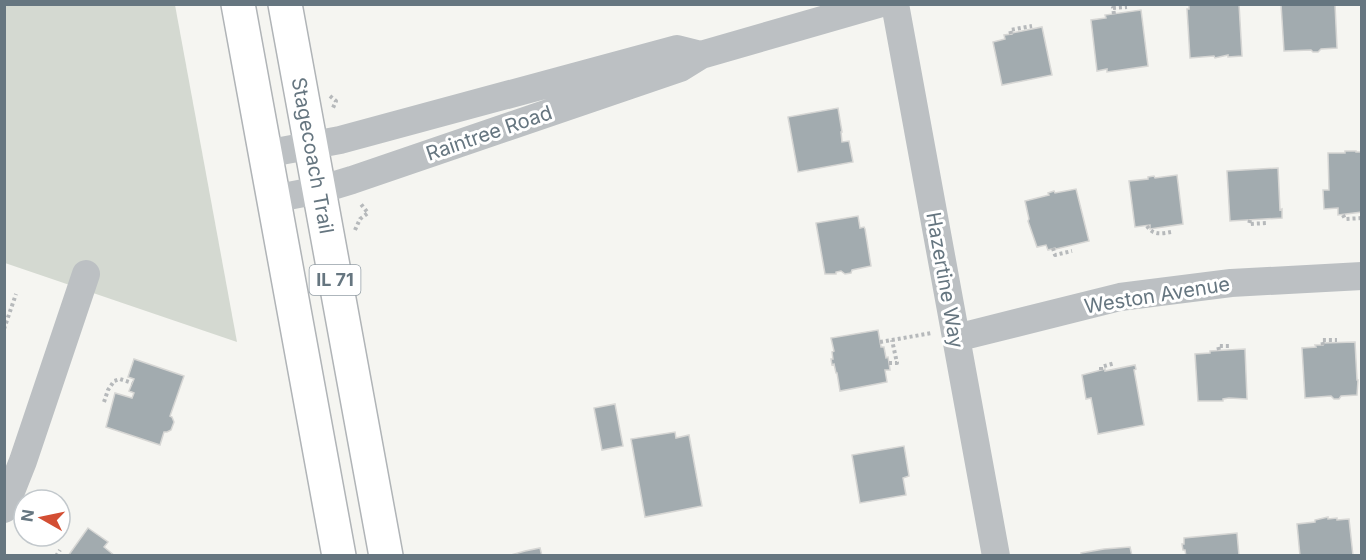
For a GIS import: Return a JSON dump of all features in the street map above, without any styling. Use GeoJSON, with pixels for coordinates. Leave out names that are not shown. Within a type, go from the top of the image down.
{"type":"FeatureCollection","features":[{"type":"Feature","properties":{"kind":"main road","name":"IL 71"},"geometry":{"type":"LineString","coordinates":[[238,4],[339,555]]}},
{"type":"Feature","properties":{"kind":"main road","name":"Stagecoach Trail"},"geometry":{"type":"LineString","coordinates":[[285,4],[386,555]]}},
{"type":"Feature","properties":{"kind":"street","name":"Raintree Road"},"geometry":{"type":"LineString","coordinates":[[273,199],[319,190],[680,68],[701,55],[878,4]]}},
{"type":"Feature","properties":{"kind":"street","name":"Hazertine Way"},"geometry":{"type":"LineString","coordinates":[[895,4],[996,555]]}},
{"type":"Feature","properties":{"kind":"street","name":"Raintree Road"},"geometry":{"type":"LineString","coordinates":[[265,154],[340,140],[677,49],[701,55]]}},
{"type":"Feature","properties":{"kind":"street"},"geometry":{"type":"LineString","coordinates":[[4,509],[23,461],[86,274]]}},
{"type":"Feature","properties":{"kind":"street","name":"Weston Avenue"},"geometry":{"type":"LineString","coordinates":[[955,333],[1120,297],[1231,283],[1362,276]]}},
{"type":"Feature","properties":{"kind":"path"},"geometry":{"type":"LineString","coordinates":[[1114,14],[1113,8],[1127,7]]}},
{"type":"Feature","properties":{"kind":"path"},"geometry":{"type":"LineString","coordinates":[[1011,34],[1010,30],[1032,26]]}},
{"type":"Feature","properties":{"kind":"path"},"geometry":{"type":"LineString","coordinates":[[331,97],[336,101]]}},
{"type":"Feature","properties":{"kind":"path"},"geometry":{"type":"LineString","coordinates":[[359,202],[368,213],[364,216]]}},
{"type":"Feature","properties":{"kind":"path"},"geometry":{"type":"LineString","coordinates":[[1343,215],[1345,219],[1362,218]]}},
{"type":"Feature","properties":{"kind":"path"},"geometry":{"type":"LineString","coordinates":[[1250,220],[1250,224],[1267,224]]}},
{"type":"Feature","properties":{"kind":"path"},"geometry":{"type":"LineString","coordinates":[[1147,225],[1151,231],[1156,233],[1171,232]]}},
{"type":"Feature","properties":{"kind":"path"},"geometry":{"type":"LineString","coordinates":[[1053,248],[1055,255],[1072,251]]}},
{"type":"Feature","properties":{"kind":"path"},"geometry":{"type":"LineString","coordinates":[[4,329],[16,294]]}},
{"type":"Feature","properties":{"kind":"path"},"geometry":{"type":"LineString","coordinates":[[880,342],[955,333]]}},
{"type":"Feature","properties":{"kind":"path"},"geometry":{"type":"LineString","coordinates":[[889,363],[897,363],[892,340]]}},
{"type":"Feature","properties":{"kind":"path"},"geometry":{"type":"LineString","coordinates":[[1323,345],[1322,340],[1337,340]]}},
{"type":"Feature","properties":{"kind":"path"},"geometry":{"type":"LineString","coordinates":[[1219,350],[1218,346],[1231,346]]}},
{"type":"Feature","properties":{"kind":"path"},"geometry":{"type":"LineString","coordinates":[[1101,370],[1101,367],[1115,363]]}},
{"type":"Feature","properties":{"kind":"path"},"geometry":{"type":"LineString","coordinates":[[104,402],[114,381],[120,379],[132,382]]}},
{"type":"Feature","properties":{"kind":"path"},"geometry":{"type":"LineString","coordinates":[[56,555],[60,550]]}},
{"type":"Feature","properties":{"kind":"shaded area"},"geometry":{"type":"Polygon","coordinates":[[[5,5],[175,5],[237,342],[5,263],[5,5]]]}},
{"type":"Feature","properties":{"kind":"building"},"geometry":{"type":"Polygon","coordinates":[[[1239,4],[1242,56],[1190,58],[1187,9],[1189,5],[1239,4]]]}},
{"type":"Feature","properties":{"kind":"building"},"geometry":{"type":"Polygon","coordinates":[[[1281,4],[1335,4],[1337,48],[1321,49],[1318,52],[1284,51],[1281,4]]]}},
{"type":"Feature","properties":{"kind":"building"},"geometry":{"type":"Polygon","coordinates":[[[1141,10],[1148,66],[1107,72],[1107,69],[1097,71],[1091,20],[1106,18],[1105,15],[1141,10]]]}},
{"type":"Feature","properties":{"kind":"building"},"geometry":{"type":"Polygon","coordinates":[[[1042,27],[1052,75],[1002,85],[993,42],[1005,39],[1004,35],[1042,27]]]}},
{"type":"Feature","properties":{"kind":"building"},"geometry":{"type":"Polygon","coordinates":[[[838,108],[842,142],[849,141],[853,162],[798,172],[788,117],[838,108]]]}},
{"type":"Feature","properties":{"kind":"building"},"geometry":{"type":"Polygon","coordinates":[[[1345,151],[1362,152],[1362,212],[1338,215],[1338,208],[1324,209],[1323,190],[1329,190],[1328,153],[1345,153],[1345,151]]]}},
{"type":"Feature","properties":{"kind":"building"},"geometry":{"type":"Polygon","coordinates":[[[1278,168],[1282,218],[1230,221],[1227,171],[1278,168]]]}},
{"type":"Feature","properties":{"kind":"building"},"geometry":{"type":"Polygon","coordinates":[[[1177,175],[1183,224],[1150,229],[1150,225],[1135,227],[1129,181],[1154,176],[1155,178],[1177,175]]]}},
{"type":"Feature","properties":{"kind":"building"},"geometry":{"type":"Polygon","coordinates":[[[1076,189],[1089,241],[1048,250],[1046,245],[1037,247],[1028,221],[1025,201],[1049,195],[1048,193],[1054,191],[1055,193],[1076,189]]]}},
{"type":"Feature","properties":{"kind":"building"},"geometry":{"type":"Polygon","coordinates":[[[858,216],[860,228],[865,229],[871,266],[852,270],[851,273],[845,274],[841,271],[836,274],[825,274],[816,223],[858,216]]]}},
{"type":"Feature","properties":{"kind":"building"},"geometry":{"type":"Polygon","coordinates":[[[878,330],[881,347],[884,347],[886,358],[888,357],[890,370],[885,370],[887,382],[840,391],[837,373],[834,364],[832,365],[832,352],[834,351],[831,338],[878,330]]]}},
{"type":"Feature","properties":{"kind":"building"},"geometry":{"type":"Polygon","coordinates":[[[1355,342],[1357,395],[1341,396],[1339,399],[1331,396],[1305,398],[1302,348],[1316,347],[1315,345],[1323,345],[1323,343],[1355,342]]]}},
{"type":"Feature","properties":{"kind":"building"},"geometry":{"type":"Polygon","coordinates":[[[1245,349],[1247,399],[1198,401],[1195,354],[1245,349]]]}},
{"type":"Feature","properties":{"kind":"building"},"geometry":{"type":"Polygon","coordinates":[[[134,359],[184,376],[170,416],[174,422],[171,430],[164,432],[160,445],[106,427],[115,393],[132,398],[134,393],[129,391],[134,379],[128,377],[134,359]]]}},
{"type":"Feature","properties":{"kind":"building"},"geometry":{"type":"Polygon","coordinates":[[[1135,365],[1144,425],[1098,434],[1091,398],[1086,399],[1082,375],[1135,365]]]}},
{"type":"Feature","properties":{"kind":"building"},"geometry":{"type":"Polygon","coordinates":[[[615,404],[623,446],[602,450],[594,408],[615,404]]]}},
{"type":"Feature","properties":{"kind":"building"},"geometry":{"type":"Polygon","coordinates":[[[675,432],[676,438],[689,435],[702,506],[645,517],[631,439],[675,432]]]}},
{"type":"Feature","properties":{"kind":"building"},"geometry":{"type":"Polygon","coordinates":[[[904,446],[909,476],[903,478],[906,495],[860,503],[852,455],[904,446]]]}},
{"type":"Feature","properties":{"kind":"building"},"geometry":{"type":"Polygon","coordinates":[[[1328,517],[1328,519],[1337,518],[1337,520],[1349,519],[1353,556],[1300,556],[1297,524],[1315,522],[1315,520],[1328,517]]]}},
{"type":"Feature","properties":{"kind":"building"},"geometry":{"type":"Polygon","coordinates":[[[88,528],[108,542],[104,547],[115,556],[68,556],[88,528]]]}},
{"type":"Feature","properties":{"kind":"building"},"geometry":{"type":"Polygon","coordinates":[[[1237,533],[1239,556],[1186,556],[1183,550],[1184,538],[1237,533]]]}},
{"type":"Feature","properties":{"kind":"building"},"geometry":{"type":"Polygon","coordinates":[[[1130,547],[1132,556],[1081,556],[1081,553],[1130,547]]]}},
{"type":"Feature","properties":{"kind":"building"},"geometry":{"type":"Polygon","coordinates":[[[540,548],[542,556],[511,555],[525,551],[540,548]]]}}]}
